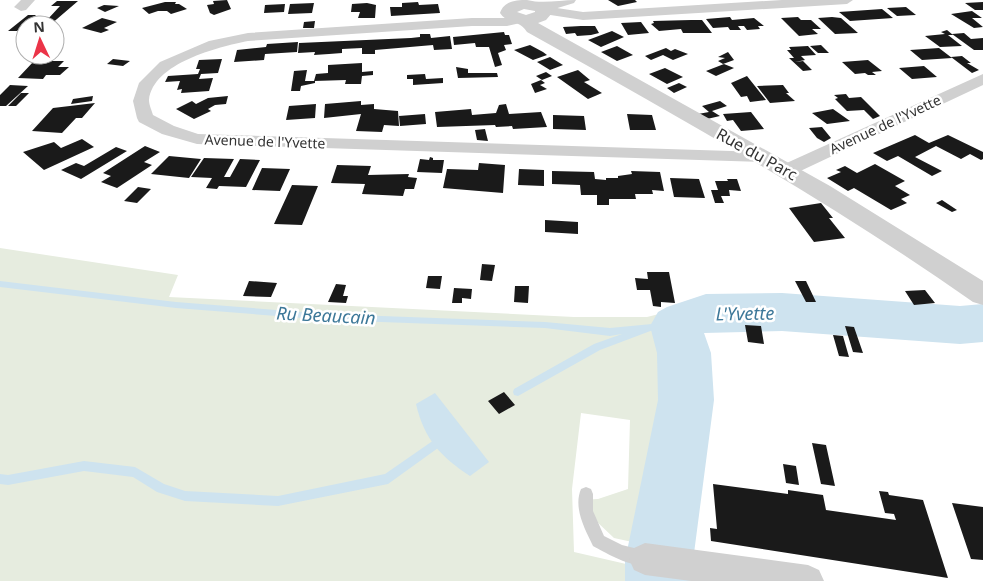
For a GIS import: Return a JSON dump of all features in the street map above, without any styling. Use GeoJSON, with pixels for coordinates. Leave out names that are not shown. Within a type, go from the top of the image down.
{"type":"FeatureCollection","features":[{"type":"Feature","properties":{"kind":"street"},"geometry":{"type":"LineString","coordinates":[[542,9],[568,0]]}},
{"type":"Feature","properties":{"kind":"street"},"geometry":{"type":"LineString","coordinates":[[542,9],[583,16],[847,0]]}},
{"type":"Feature","properties":{"kind":"street"},"geometry":{"type":"LineString","coordinates":[[517,11],[542,17],[544,14],[542,9]]}},
{"type":"Feature","properties":{"kind":"street","name":"Avenue de l'Yvette"},"geometry":{"type":"LineString","coordinates":[[517,11],[507,22],[472,22],[248,37],[214,44],[186,54],[165,65],[147,83],[141,101],[145,118],[168,130],[197,139],[763,157]]}},
{"type":"Feature","properties":{"kind":"street","name":"Rue du Parc"},"geometry":{"type":"LineString","coordinates":[[517,11],[533,28],[787,170],[929,257],[983,295]]}},
{"type":"Feature","properties":{"kind":"street","name":"Avenue de l'Yvette"},"geometry":{"type":"LineString","coordinates":[[787,170],[983,79]]}},
{"type":"Feature","properties":{"kind":"street"},"geometry":{"type":"LineString","coordinates":[[646,559],[808,581]]}},
{"type":"Feature","properties":{"kind":"lane"},"geometry":{"type":"LineString","coordinates":[[586,494],[586,511],[598,541],[620,552],[646,559]]}},
{"type":"Feature","properties":{"kind":"shaded area"},"geometry":{"type":"Polygon","coordinates":[[[0,248],[178,275],[169,297],[574,317],[647,317],[711,301],[701,326],[687,554],[614,538],[595,520],[581,500],[598,499],[628,489],[630,420],[581,413],[572,489],[574,552],[687,578],[687,581],[0,581],[0,248]]]}},
{"type":"Feature","properties":{"kind":"water"},"geometry":{"type":"Polygon","coordinates":[[[435,393],[489,462],[470,476],[450,462],[435,446],[419,416],[416,404],[435,393]]]}},
{"type":"Feature","properties":{"kind":"building"},"geometry":{"type":"Polygon","coordinates":[[[227,0],[231,9],[214,15],[210,13],[207,5],[214,4],[213,1],[227,0]]]}},
{"type":"Feature","properties":{"kind":"building"},"geometry":{"type":"Polygon","coordinates":[[[608,0],[635,0],[637,2],[618,6],[608,0]]]}},
{"type":"Feature","properties":{"kind":"building"},"geometry":{"type":"Polygon","coordinates":[[[57,1],[78,1],[62,15],[52,15],[60,6],[51,6],[57,1]]]}},
{"type":"Feature","properties":{"kind":"building"},"geometry":{"type":"Polygon","coordinates":[[[165,2],[176,2],[175,4],[179,4],[187,9],[171,14],[167,11],[158,11],[149,14],[142,8],[165,2]]]}},
{"type":"Feature","properties":{"kind":"building"},"geometry":{"type":"Polygon","coordinates":[[[418,2],[419,5],[438,4],[440,13],[391,16],[390,7],[402,7],[402,3],[418,2]]]}},
{"type":"Feature","properties":{"kind":"building"},"geometry":{"type":"Polygon","coordinates":[[[983,2],[983,10],[975,10],[965,3],[983,2]]]}},
{"type":"Feature","properties":{"kind":"building"},"geometry":{"type":"Polygon","coordinates":[[[314,3],[312,13],[288,14],[290,4],[314,3]]]}},
{"type":"Feature","properties":{"kind":"building"},"geometry":{"type":"Polygon","coordinates":[[[367,3],[376,5],[375,18],[358,18],[360,12],[351,12],[352,4],[367,3]]]}},
{"type":"Feature","properties":{"kind":"building"},"geometry":{"type":"Polygon","coordinates":[[[285,4],[284,12],[264,13],[265,5],[285,4]]]}},
{"type":"Feature","properties":{"kind":"building"},"geometry":{"type":"Polygon","coordinates":[[[104,5],[119,6],[105,12],[97,8],[104,5]]]}},
{"type":"Feature","properties":{"kind":"building"},"geometry":{"type":"Polygon","coordinates":[[[906,7],[916,15],[897,16],[887,8],[906,7]]]}},
{"type":"Feature","properties":{"kind":"building"},"geometry":{"type":"Polygon","coordinates":[[[882,9],[893,18],[850,21],[839,12],[882,9]]]}},
{"type":"Feature","properties":{"kind":"building"},"geometry":{"type":"Polygon","coordinates":[[[972,11],[982,18],[972,18],[983,27],[974,28],[951,14],[972,11]]]}},
{"type":"Feature","properties":{"kind":"building"},"geometry":{"type":"Polygon","coordinates":[[[730,17],[732,20],[754,18],[764,26],[758,26],[760,29],[747,30],[744,26],[738,26],[741,30],[730,30],[728,27],[713,28],[706,19],[730,17]]]}},
{"type":"Feature","properties":{"kind":"building"},"geometry":{"type":"Polygon","coordinates":[[[798,17],[801,20],[811,20],[821,29],[812,29],[818,34],[799,36],[781,18],[798,17]]]}},
{"type":"Feature","properties":{"kind":"building"},"geometry":{"type":"Polygon","coordinates":[[[102,18],[117,22],[104,28],[109,30],[101,33],[82,28],[102,18]]]}},
{"type":"Feature","properties":{"kind":"building"},"geometry":{"type":"Polygon","coordinates":[[[818,18],[841,18],[858,33],[835,34],[818,18]]]}},
{"type":"Feature","properties":{"kind":"building"},"geometry":{"type":"Polygon","coordinates":[[[702,20],[712,33],[683,33],[681,29],[659,31],[651,24],[654,23],[653,21],[702,20]]]}},
{"type":"Feature","properties":{"kind":"building"},"geometry":{"type":"Polygon","coordinates":[[[315,21],[314,28],[303,28],[304,22],[315,21]]]}},
{"type":"Feature","properties":{"kind":"building"},"geometry":{"type":"Polygon","coordinates":[[[641,22],[649,33],[628,35],[621,23],[641,22]]]}},
{"type":"Feature","properties":{"kind":"building"},"geometry":{"type":"Polygon","coordinates":[[[15,25],[15,31],[8,31],[15,25]]]}},
{"type":"Feature","properties":{"kind":"building"},"geometry":{"type":"Polygon","coordinates":[[[595,26],[599,33],[577,36],[575,33],[566,34],[563,27],[595,26]]]}},
{"type":"Feature","properties":{"kind":"building"},"geometry":{"type":"Polygon","coordinates":[[[947,30],[953,35],[948,35],[962,46],[940,47],[925,36],[945,34],[941,32],[947,30]]]}},
{"type":"Feature","properties":{"kind":"building"},"geometry":{"type":"Polygon","coordinates":[[[612,31],[624,37],[601,47],[588,40],[612,31]]]}},
{"type":"Feature","properties":{"kind":"building"},"geometry":{"type":"Polygon","coordinates":[[[504,32],[505,35],[509,35],[512,44],[504,45],[506,50],[498,53],[502,65],[495,67],[489,47],[476,47],[475,43],[454,45],[453,37],[504,32]]]}},
{"type":"Feature","properties":{"kind":"building"},"geometry":{"type":"Polygon","coordinates":[[[964,33],[971,39],[983,38],[983,50],[974,50],[952,34],[964,33]]]}},
{"type":"Feature","properties":{"kind":"building"},"geometry":{"type":"Polygon","coordinates":[[[420,34],[430,34],[431,38],[450,36],[452,49],[434,50],[433,45],[375,50],[375,54],[362,54],[362,48],[342,49],[342,53],[314,55],[315,52],[298,53],[299,43],[411,38],[420,37],[420,34]]]}},
{"type":"Feature","properties":{"kind":"building"},"geometry":{"type":"Polygon","coordinates":[[[298,42],[297,52],[265,54],[264,60],[234,62],[237,50],[266,47],[267,44],[298,42]]]}},
{"type":"Feature","properties":{"kind":"building"},"geometry":{"type":"Polygon","coordinates":[[[530,45],[547,55],[533,60],[514,50],[530,45]]]}},
{"type":"Feature","properties":{"kind":"building"},"geometry":{"type":"Polygon","coordinates":[[[821,45],[829,53],[818,53],[810,46],[821,45]]]}},
{"type":"Feature","properties":{"kind":"building"},"geometry":{"type":"Polygon","coordinates":[[[617,46],[633,55],[617,61],[601,52],[617,46]]]}},
{"type":"Feature","properties":{"kind":"building"},"geometry":{"type":"Polygon","coordinates":[[[808,46],[816,55],[801,56],[805,60],[795,62],[803,61],[812,70],[803,71],[789,58],[794,58],[787,50],[791,50],[789,47],[808,46]]]}},
{"type":"Feature","properties":{"kind":"building"},"geometry":{"type":"Polygon","coordinates":[[[666,48],[671,51],[675,49],[688,54],[673,60],[663,55],[651,60],[645,56],[666,48]]]}},
{"type":"Feature","properties":{"kind":"building"},"geometry":{"type":"Polygon","coordinates":[[[939,48],[952,58],[922,60],[910,50],[939,48]]]}},
{"type":"Feature","properties":{"kind":"building"},"geometry":{"type":"Polygon","coordinates":[[[728,52],[734,60],[723,64],[718,61],[725,58],[718,57],[728,52]]]}},
{"type":"Feature","properties":{"kind":"building"},"geometry":{"type":"Polygon","coordinates":[[[962,56],[971,63],[967,63],[979,70],[972,73],[951,57],[962,56]]]}},
{"type":"Feature","properties":{"kind":"building"},"geometry":{"type":"Polygon","coordinates":[[[550,57],[563,65],[550,70],[537,62],[550,57]]]}},
{"type":"Feature","properties":{"kind":"building"},"geometry":{"type":"Polygon","coordinates":[[[113,59],[130,61],[123,66],[107,64],[113,59]]]}},
{"type":"Feature","properties":{"kind":"building"},"geometry":{"type":"Polygon","coordinates":[[[222,59],[218,73],[201,74],[199,79],[213,78],[209,91],[181,93],[182,89],[177,90],[180,81],[165,82],[168,76],[198,74],[200,69],[196,69],[199,60],[222,59]]]}},
{"type":"Feature","properties":{"kind":"building"},"geometry":{"type":"Polygon","coordinates":[[[868,60],[882,71],[872,72],[876,75],[855,74],[842,62],[868,60]]]}},
{"type":"Feature","properties":{"kind":"building"},"geometry":{"type":"Polygon","coordinates":[[[362,63],[362,72],[373,71],[373,75],[362,76],[361,84],[345,84],[346,80],[314,81],[316,74],[328,73],[328,65],[362,63]]]}},
{"type":"Feature","properties":{"kind":"building"},"geometry":{"type":"Polygon","coordinates":[[[724,64],[734,68],[716,76],[706,71],[724,64]]]}},
{"type":"Feature","properties":{"kind":"building"},"geometry":{"type":"Polygon","coordinates":[[[30,65],[60,65],[58,67],[69,67],[60,75],[46,75],[43,79],[18,78],[30,65]]]}},
{"type":"Feature","properties":{"kind":"building"},"geometry":{"type":"Polygon","coordinates":[[[924,66],[937,77],[912,79],[899,68],[924,66]]]}},
{"type":"Feature","properties":{"kind":"building"},"geometry":{"type":"Polygon","coordinates":[[[456,67],[468,69],[468,73],[497,73],[498,77],[458,78],[456,67]]]}},
{"type":"Feature","properties":{"kind":"building"},"geometry":{"type":"Polygon","coordinates":[[[665,68],[683,77],[667,84],[649,74],[665,68]]]}},
{"type":"Feature","properties":{"kind":"building"},"geometry":{"type":"Polygon","coordinates":[[[307,70],[305,81],[315,81],[315,83],[301,86],[300,91],[291,91],[294,71],[307,70]]]}},
{"type":"Feature","properties":{"kind":"building"},"geometry":{"type":"Polygon","coordinates":[[[578,70],[590,80],[584,82],[602,93],[588,99],[557,77],[578,70]]]}},
{"type":"Feature","properties":{"kind":"building"},"geometry":{"type":"Polygon","coordinates":[[[546,72],[552,76],[542,80],[536,76],[546,72]]]}},
{"type":"Feature","properties":{"kind":"building"},"geometry":{"type":"Polygon","coordinates":[[[425,74],[426,79],[443,78],[443,83],[413,85],[413,79],[407,79],[407,75],[425,74]]]}},
{"type":"Feature","properties":{"kind":"building"},"geometry":{"type":"Polygon","coordinates":[[[747,76],[766,100],[750,102],[747,96],[741,97],[731,83],[747,76]]]}},
{"type":"Feature","properties":{"kind":"building"},"geometry":{"type":"Polygon","coordinates":[[[541,80],[545,83],[540,85],[547,89],[535,93],[531,84],[541,80]]]}},
{"type":"Feature","properties":{"kind":"building"},"geometry":{"type":"Polygon","coordinates":[[[679,83],[687,87],[674,93],[667,88],[679,83]]]}},
{"type":"Feature","properties":{"kind":"building"},"geometry":{"type":"Polygon","coordinates":[[[10,85],[28,86],[6,106],[0,106],[0,95],[10,85]]]}},
{"type":"Feature","properties":{"kind":"building"},"geometry":{"type":"Polygon","coordinates":[[[783,85],[789,93],[786,93],[795,101],[770,103],[757,86],[783,85]]]}},
{"type":"Feature","properties":{"kind":"building"},"geometry":{"type":"Polygon","coordinates":[[[21,93],[29,93],[16,106],[8,106],[21,93]]]}},
{"type":"Feature","properties":{"kind":"building"},"geometry":{"type":"Polygon","coordinates":[[[846,94],[849,98],[861,97],[880,116],[873,119],[864,110],[847,111],[835,99],[838,98],[834,95],[846,94]]]}},
{"type":"Feature","properties":{"kind":"building"},"geometry":{"type":"Polygon","coordinates":[[[93,96],[92,101],[71,104],[73,99],[93,96]]]}},
{"type":"Feature","properties":{"kind":"building"},"geometry":{"type":"Polygon","coordinates":[[[228,96],[226,104],[215,105],[208,109],[211,111],[194,119],[176,109],[192,101],[196,104],[208,98],[228,96]]]}},
{"type":"Feature","properties":{"kind":"building"},"geometry":{"type":"Polygon","coordinates":[[[361,101],[361,105],[374,104],[374,109],[398,111],[399,126],[384,125],[382,132],[356,131],[361,114],[324,118],[325,104],[361,101]]]}},
{"type":"Feature","properties":{"kind":"building"},"geometry":{"type":"Polygon","coordinates":[[[720,101],[727,106],[712,111],[720,116],[707,119],[698,114],[709,112],[702,106],[720,101]]]}},
{"type":"Feature","properties":{"kind":"building"},"geometry":{"type":"Polygon","coordinates":[[[95,103],[82,118],[76,118],[62,133],[32,131],[53,108],[95,103]]]}},
{"type":"Feature","properties":{"kind":"building"},"geometry":{"type":"Polygon","coordinates":[[[316,104],[315,118],[286,120],[289,106],[316,104]]]}},
{"type":"Feature","properties":{"kind":"building"},"geometry":{"type":"Polygon","coordinates":[[[506,104],[509,114],[541,112],[547,127],[513,129],[512,126],[496,127],[495,125],[437,127],[435,112],[471,109],[472,115],[496,113],[499,105],[506,104]]]}},
{"type":"Feature","properties":{"kind":"building"},"geometry":{"type":"Polygon","coordinates":[[[833,109],[850,121],[827,124],[812,113],[833,109]]]}},
{"type":"Feature","properties":{"kind":"building"},"geometry":{"type":"Polygon","coordinates":[[[751,112],[764,129],[741,131],[733,120],[727,121],[723,114],[751,112]]]}},
{"type":"Feature","properties":{"kind":"building"},"geometry":{"type":"Polygon","coordinates":[[[425,114],[426,124],[400,126],[399,116],[425,114]]]}},
{"type":"Feature","properties":{"kind":"building"},"geometry":{"type":"Polygon","coordinates":[[[627,114],[652,115],[656,130],[630,130],[627,114]]]}},
{"type":"Feature","properties":{"kind":"building"},"geometry":{"type":"Polygon","coordinates":[[[553,115],[584,116],[586,130],[553,129],[553,115]]]}},
{"type":"Feature","properties":{"kind":"building"},"geometry":{"type":"Polygon","coordinates":[[[822,127],[831,138],[824,142],[817,138],[809,128],[822,127]]]}},
{"type":"Feature","properties":{"kind":"building"},"geometry":{"type":"Polygon","coordinates":[[[485,129],[488,141],[477,140],[475,130],[485,129]]]}},
{"type":"Feature","properties":{"kind":"building"},"geometry":{"type":"Polygon","coordinates":[[[915,135],[929,143],[948,135],[983,152],[983,159],[981,160],[970,154],[961,159],[936,146],[915,157],[942,171],[932,176],[898,156],[887,161],[873,153],[915,135]]]}},
{"type":"Feature","properties":{"kind":"building"},"geometry":{"type":"Polygon","coordinates":[[[82,139],[94,147],[44,170],[23,152],[54,142],[61,148],[82,139]]]}},
{"type":"Feature","properties":{"kind":"building"},"geometry":{"type":"Polygon","coordinates":[[[145,146],[160,152],[144,162],[152,165],[117,188],[101,182],[111,176],[103,173],[145,146]]]}},
{"type":"Feature","properties":{"kind":"building"},"geometry":{"type":"Polygon","coordinates":[[[116,147],[127,151],[81,179],[61,170],[76,163],[84,166],[116,147]]]}},
{"type":"Feature","properties":{"kind":"building"},"geometry":{"type":"Polygon","coordinates":[[[169,156],[201,159],[189,178],[151,174],[169,156]]]}},
{"type":"Feature","properties":{"kind":"building"},"geometry":{"type":"Polygon","coordinates":[[[430,157],[433,160],[444,160],[442,173],[417,172],[420,159],[429,160],[430,157]]]}},
{"type":"Feature","properties":{"kind":"building"},"geometry":{"type":"Polygon","coordinates":[[[204,158],[234,159],[224,177],[230,177],[240,159],[260,160],[246,187],[219,186],[217,189],[206,188],[212,178],[191,177],[204,158]]]}},
{"type":"Feature","properties":{"kind":"building"},"geometry":{"type":"Polygon","coordinates":[[[479,163],[505,165],[503,193],[443,188],[447,169],[478,170],[479,163]]]}},
{"type":"Feature","properties":{"kind":"building"},"geometry":{"type":"Polygon","coordinates":[[[875,164],[905,181],[895,186],[910,195],[901,199],[907,203],[891,210],[854,188],[848,191],[827,178],[841,172],[836,170],[845,166],[857,173],[875,164]]]}},
{"type":"Feature","properties":{"kind":"building"},"geometry":{"type":"Polygon","coordinates":[[[337,165],[371,166],[368,175],[409,174],[408,177],[417,178],[414,189],[405,189],[403,196],[362,194],[365,184],[331,183],[337,165]]]}},
{"type":"Feature","properties":{"kind":"building"},"geometry":{"type":"Polygon","coordinates":[[[262,168],[290,169],[280,191],[252,190],[262,168]]]}},
{"type":"Feature","properties":{"kind":"building"},"geometry":{"type":"Polygon","coordinates":[[[519,169],[544,170],[544,186],[518,185],[519,169]]]}},
{"type":"Feature","properties":{"kind":"building"},"geometry":{"type":"Polygon","coordinates":[[[552,171],[594,172],[595,179],[606,180],[606,178],[618,178],[618,176],[632,174],[631,171],[660,172],[664,191],[652,190],[653,194],[635,194],[636,199],[609,199],[609,205],[597,205],[597,195],[581,195],[580,185],[552,184],[552,171]]]}},
{"type":"Feature","properties":{"kind":"building"},"geometry":{"type":"Polygon","coordinates":[[[670,178],[699,179],[705,198],[674,197],[670,178]]]}},
{"type":"Feature","properties":{"kind":"building"},"geometry":{"type":"Polygon","coordinates":[[[727,179],[737,179],[741,191],[729,190],[730,196],[721,196],[724,203],[715,203],[711,190],[718,190],[715,181],[728,181],[727,179]]]}},
{"type":"Feature","properties":{"kind":"building"},"geometry":{"type":"Polygon","coordinates":[[[292,185],[318,186],[302,225],[274,224],[292,185]]]}},
{"type":"Feature","properties":{"kind":"building"},"geometry":{"type":"Polygon","coordinates":[[[138,187],[151,189],[137,203],[124,201],[138,187]]]}},
{"type":"Feature","properties":{"kind":"building"},"geometry":{"type":"Polygon","coordinates":[[[942,200],[957,210],[952,212],[936,203],[942,200]]]}},
{"type":"Feature","properties":{"kind":"building"},"geometry":{"type":"Polygon","coordinates":[[[821,203],[833,218],[829,218],[845,238],[814,242],[789,208],[821,203]]]}},
{"type":"Feature","properties":{"kind":"building"},"geometry":{"type":"Polygon","coordinates":[[[545,220],[578,222],[578,234],[545,232],[545,220]]]}},
{"type":"Feature","properties":{"kind":"building"},"geometry":{"type":"Polygon","coordinates":[[[482,264],[495,265],[492,281],[480,280],[482,264]]]}},
{"type":"Feature","properties":{"kind":"building"},"geometry":{"type":"Polygon","coordinates":[[[647,272],[669,272],[675,303],[661,302],[661,307],[653,306],[650,290],[637,290],[635,278],[648,279],[647,272]]]}},
{"type":"Feature","properties":{"kind":"building"},"geometry":{"type":"Polygon","coordinates":[[[428,276],[442,276],[440,289],[426,288],[428,276]]]}},
{"type":"Feature","properties":{"kind":"building"},"geometry":{"type":"Polygon","coordinates":[[[249,281],[277,283],[271,297],[243,296],[249,281]]]}},
{"type":"Feature","properties":{"kind":"building"},"geometry":{"type":"Polygon","coordinates":[[[795,281],[806,281],[816,302],[806,302],[795,281]]]}},
{"type":"Feature","properties":{"kind":"building"},"geometry":{"type":"Polygon","coordinates":[[[336,284],[346,285],[343,296],[348,296],[346,303],[328,302],[336,284]]]}},
{"type":"Feature","properties":{"kind":"building"},"geometry":{"type":"Polygon","coordinates":[[[515,286],[529,286],[528,303],[514,302],[515,286]]]}},
{"type":"Feature","properties":{"kind":"building"},"geometry":{"type":"Polygon","coordinates":[[[454,288],[472,289],[471,299],[462,298],[462,303],[452,303],[454,288]]]}},
{"type":"Feature","properties":{"kind":"building"},"geometry":{"type":"Polygon","coordinates":[[[925,290],[935,303],[914,305],[905,291],[925,290]]]}},
{"type":"Feature","properties":{"kind":"building"},"geometry":{"type":"Polygon","coordinates":[[[745,325],[761,326],[764,344],[748,342],[745,325]]]}},
{"type":"Feature","properties":{"kind":"building"},"geometry":{"type":"Polygon","coordinates":[[[845,326],[854,327],[863,353],[853,352],[845,326]]]}},
{"type":"Feature","properties":{"kind":"building"},"geometry":{"type":"Polygon","coordinates":[[[833,335],[843,336],[849,357],[839,356],[833,335]]]}},
{"type":"Feature","properties":{"kind":"building"},"geometry":{"type":"Polygon","coordinates":[[[504,392],[515,405],[499,414],[488,401],[504,392]]]}},
{"type":"Feature","properties":{"kind":"building"},"geometry":{"type":"Polygon","coordinates":[[[812,443],[826,445],[835,486],[821,484],[812,443]]]}},
{"type":"Feature","properties":{"kind":"building"},"geometry":{"type":"Polygon","coordinates":[[[783,464],[796,466],[799,485],[786,483],[783,464]]]}},
{"type":"Feature","properties":{"kind":"building"},"geometry":{"type":"Polygon","coordinates":[[[713,484],[788,494],[788,490],[823,495],[826,510],[896,520],[894,514],[885,513],[879,491],[888,492],[889,495],[923,500],[948,578],[711,541],[710,528],[717,529],[713,484]]]}},
{"type":"Feature","properties":{"kind":"building"},"geometry":{"type":"Polygon","coordinates":[[[952,503],[983,507],[983,560],[971,559],[952,503]]]}},
{"type":"Feature","properties":{"kind":"waterway","name":"Ru Beaucain"},"geometry":{"type":"LineString","coordinates":[[0,284],[176,305],[327,317],[545,325],[610,332],[652,327]]}},
{"type":"Feature","properties":{"kind":"waterway","name":"L'Yvette"},"geometry":{"type":"LineString","coordinates":[[660,581],[659,561],[686,400],[684,353],[676,326],[685,320],[706,313],[782,312],[960,325],[983,323]]}},
{"type":"Feature","properties":{"kind":"waterway"},"geometry":{"type":"LineString","coordinates":[[652,327],[676,326]]}},
{"type":"Feature","properties":{"kind":"waterway"},"geometry":{"type":"LineString","coordinates":[[518,392],[597,347],[652,327]]}},
{"type":"Feature","properties":{"kind":"waterway"},"geometry":{"type":"LineString","coordinates":[[0,479],[8,480],[84,466],[135,472],[161,488],[185,496],[278,501],[388,479],[434,445]]}}]}
